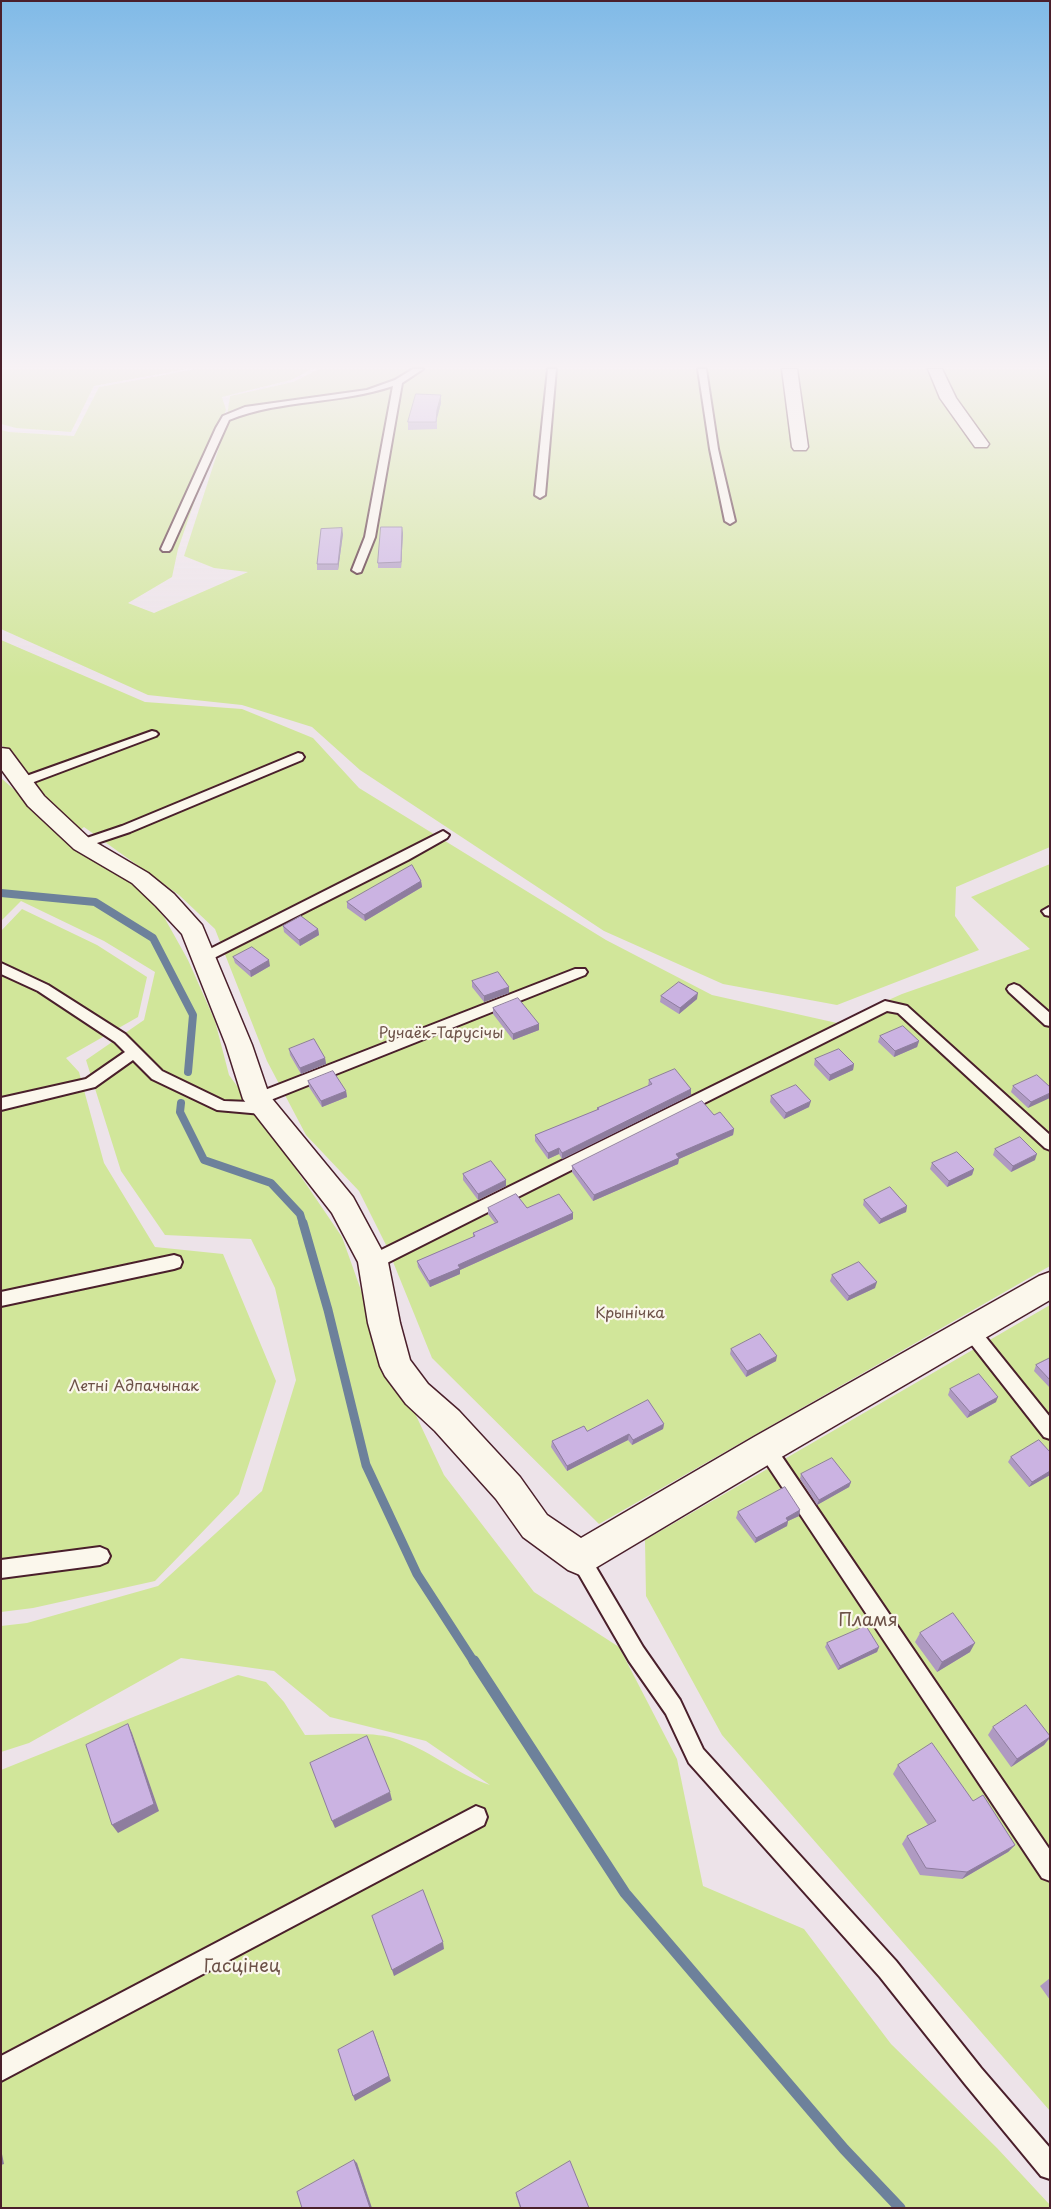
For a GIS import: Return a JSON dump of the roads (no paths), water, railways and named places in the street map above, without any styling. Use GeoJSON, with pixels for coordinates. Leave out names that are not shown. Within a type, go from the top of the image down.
{"type":"FeatureCollection","features":[{"type":"Feature","properties":{"kind":"street"},"geometry":{"type":"LineString","coordinates":[[1,754],[36,802],[82,844],[140,878],[165,900],[193,931],[205,957],[260,1103],[311,1163],[343,1206],[374,1262],[384,1323],[396,1366],[417,1394],[447,1421],[508,1488],[535,1526],[580,1558],[766,1448],[1050,1285]]}},
{"type":"Feature","properties":{"kind":"lane"},"geometry":{"type":"LineString","coordinates":[[166,549],[201,472]]}},
{"type":"Feature","properties":{"kind":"lane"},"geometry":{"type":"LineString","coordinates":[[357,570],[370,537],[382,472]]}},
{"type":"Feature","properties":{"kind":"lane"},"geometry":{"type":"LineString","coordinates":[[540,495],[542,472]]}},
{"type":"Feature","properties":{"kind":"lane"},"geometry":{"type":"LineString","coordinates":[[719,472],[730,521]]}},
{"type":"Feature","properties":{"kind":"lane"},"geometry":{"type":"LineString","coordinates":[[22,782],[152,734]]}},
{"type":"Feature","properties":{"kind":"lane"},"geometry":{"type":"LineString","coordinates":[[82,844],[126,829],[298,757]]}},
{"type":"Feature","properties":{"kind":"lane"},"geometry":{"type":"LineString","coordinates":[[205,957],[443,836]]}},
{"type":"Feature","properties":{"kind":"lane"},"geometry":{"type":"LineString","coordinates":[[1,968],[43,988],[120,1038],[157,1075],[222,1106],[260,1103],[580,972]]}},
{"type":"Feature","properties":{"kind":"lane"},"geometry":{"type":"LineString","coordinates":[[1014,989],[1050,1021]]}},
{"type":"Feature","properties":{"kind":"lane"},"geometry":{"type":"LineString","coordinates":[[374,1262],[885,1006],[902,1009],[1050,1144]]}},
{"type":"Feature","properties":{"kind":"lane"},"geometry":{"type":"LineString","coordinates":[[1,1104],[90,1084],[135,1052]]}},
{"type":"Feature","properties":{"kind":"lane"},"geometry":{"type":"LineString","coordinates":[[1,1300],[174,1262]]}},
{"type":"Feature","properties":{"kind":"lane"},"geometry":{"type":"LineString","coordinates":[[970,1330],[1050,1431]]}},
{"type":"Feature","properties":{"kind":"lane"},"geometry":{"type":"LineString","coordinates":[[766,1448],[1050,1870]]}},
{"type":"Feature","properties":{"kind":"lane"},"geometry":{"type":"LineString","coordinates":[[1,1569],[100,1556]]}},
{"type":"Feature","properties":{"kind":"lane"},"geometry":{"type":"LineString","coordinates":[[580,1558],[636,1654],[673,1707],[696,1756],[888,1970],[973,2076],[1050,2167]]}},
{"type":"Feature","properties":{"kind":"lane"},"geometry":{"type":"LineString","coordinates":[[1,2069],[476,1817]]}},
{"type":"Feature","properties":{"kind":"waterway"},"geometry":{"type":"LineString","coordinates":[[1,893],[95,902],[153,938],[193,1015],[188,1072]]}},
{"type":"Feature","properties":{"kind":"waterway"},"geometry":{"type":"LineString","coordinates":[[181,1103],[180,1112],[204,1160],[271,1183],[300,1214],[303,1224]]}},
{"type":"Feature","properties":{"kind":"waterway"},"geometry":{"type":"LineString","coordinates":[[303,1223],[328,1310],[366,1465],[417,1574],[474,1662]]}},
{"type":"Feature","properties":{"kind":"waterway"},"geometry":{"type":"LineString","coordinates":[[474,1661],[625,1893],[844,2149],[900,2208]]}},
{"type":"Feature","properties":{"kind":"park label","name":"Ручаёк-Тарусічы"},"geometry":{"type":"Point","coordinates":[441,1034]}},
{"type":"Feature","properties":{"kind":"park label","name":"Крынічка"},"geometry":{"type":"Point","coordinates":[630,1314]}},
{"type":"Feature","properties":{"kind":"park label","name":"Летні Адпачынак"},"geometry":{"type":"Point","coordinates":[134,1387]}},
{"type":"Feature","properties":{"kind":"park label","name":"Пламя"},"geometry":{"type":"Point","coordinates":[868,1621]}},
{"type":"Feature","properties":{"kind":"park label","name":"Гасцінец"},"geometry":{"type":"Point","coordinates":[242,1967]}}]}
